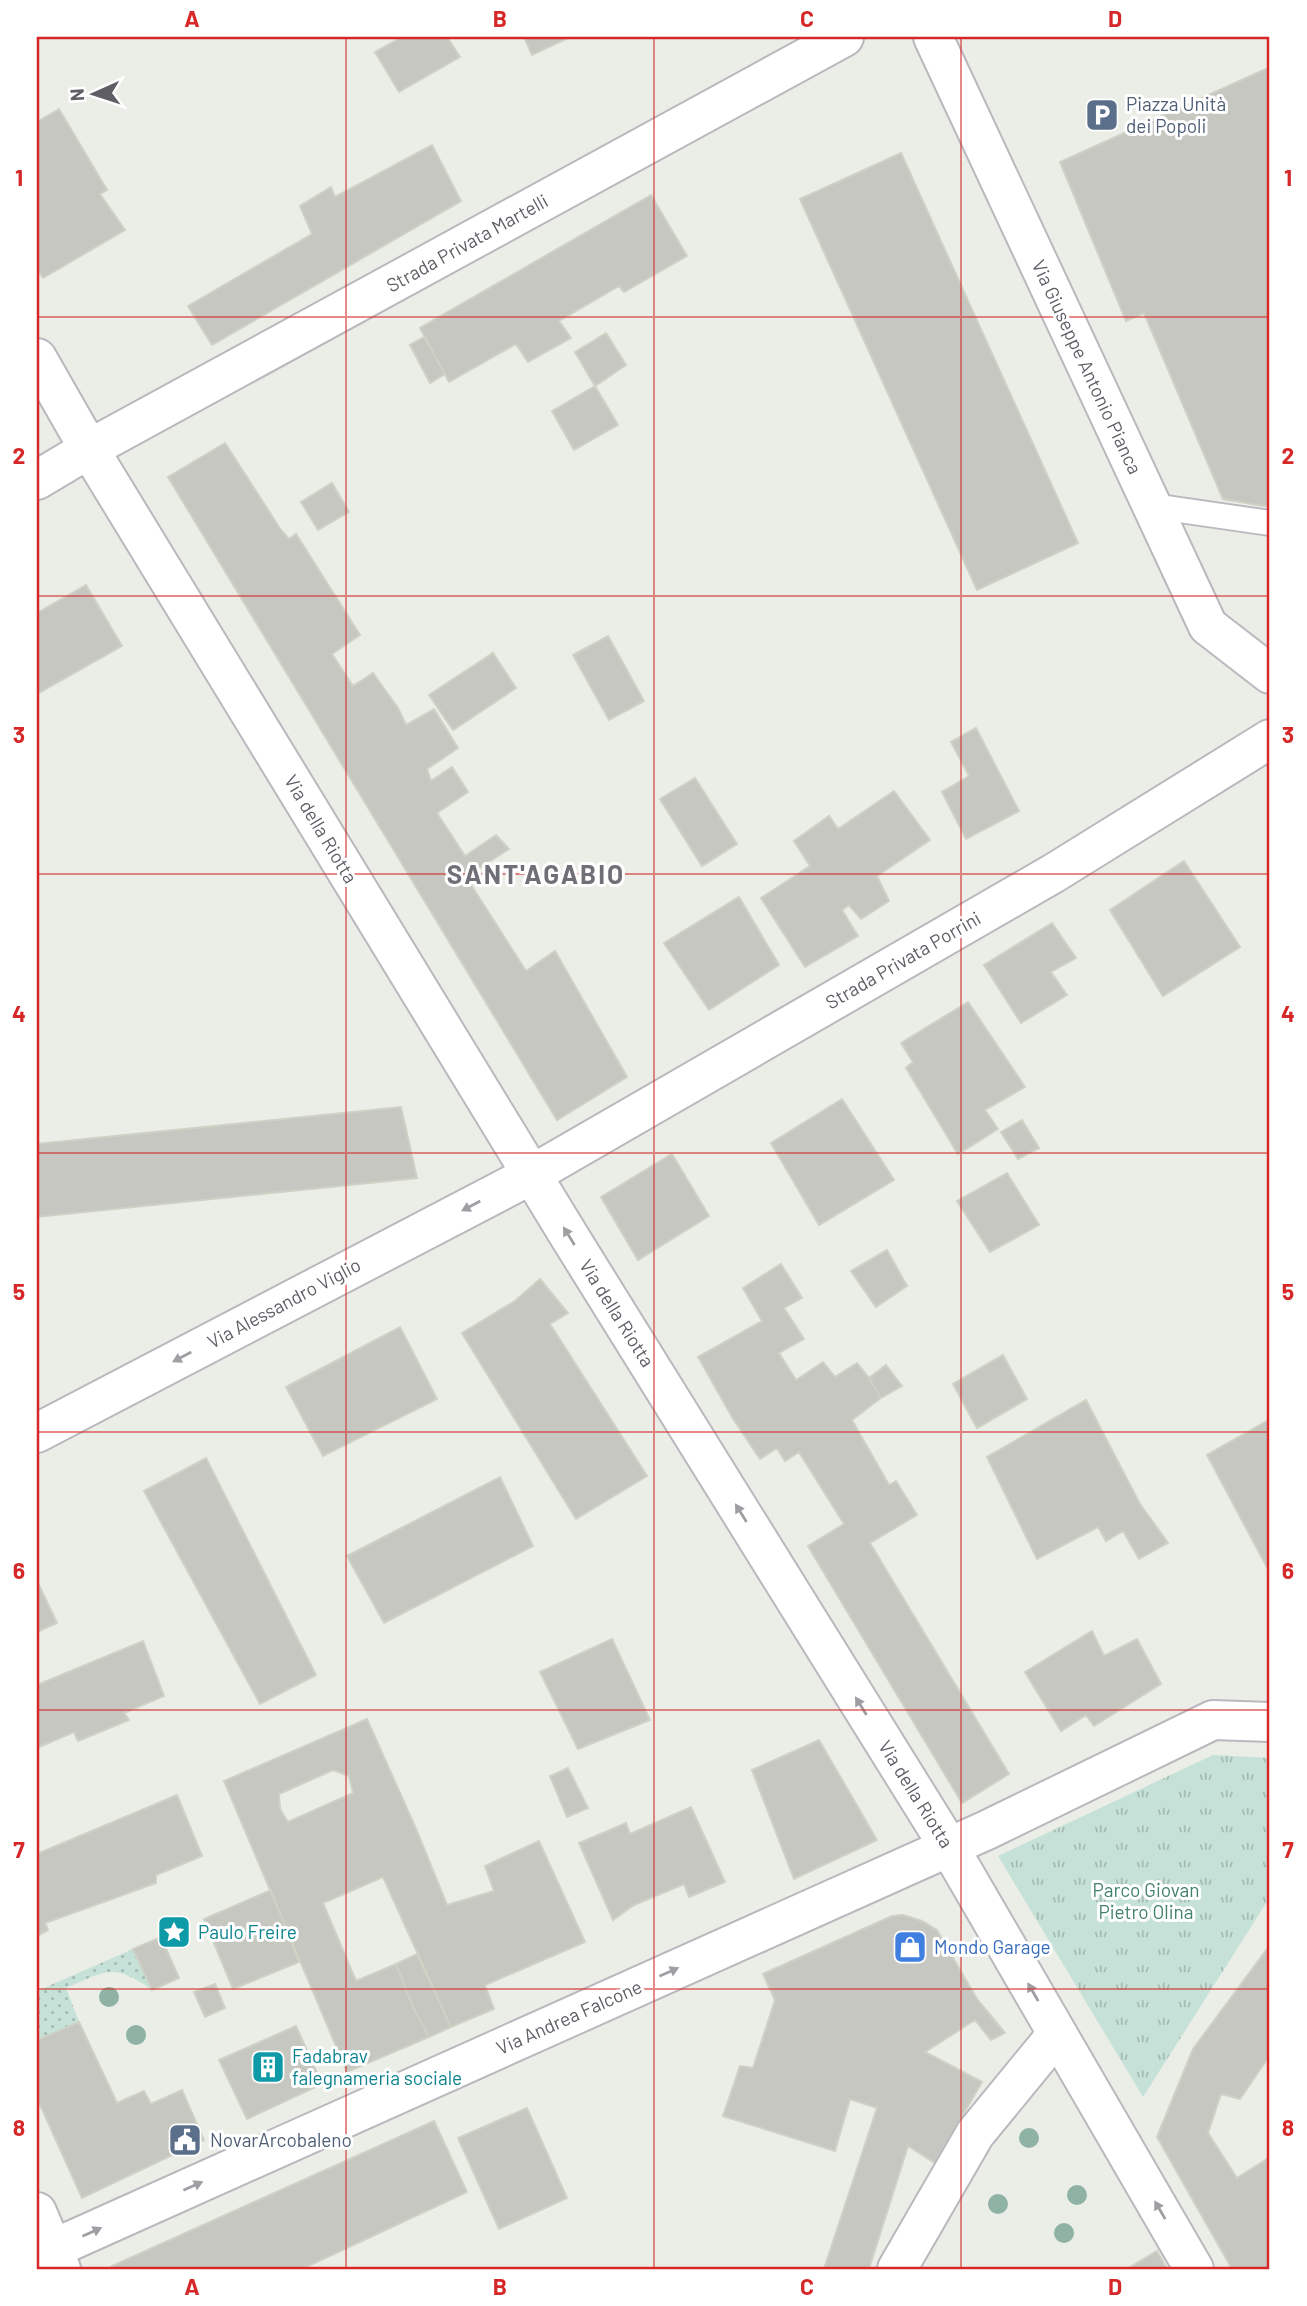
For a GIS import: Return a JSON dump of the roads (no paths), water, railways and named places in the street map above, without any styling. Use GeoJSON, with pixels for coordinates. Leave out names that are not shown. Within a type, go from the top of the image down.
{"type":"FeatureCollection","features":[{"type":"Feature","properties":{"kind":"street","name":"Strada Privata Martelli"},"geometry":{"type":"LineString","coordinates":[[37,480],[89,449],[844,37]]}},
{"type":"Feature","properties":{"kind":"street","name":"Via Giuseppe Antonio Pianca"},"geometry":{"type":"LineString","coordinates":[[933,37],[1208,626],[1270,674]]}},
{"type":"Feature","properties":{"kind":"street","name":"Via della Riotta"},"geometry":{"type":"LineString","coordinates":[[37,358],[89,449],[531,1175],[949,1847],[1194,2269]]}},
{"type":"Feature","properties":{"kind":"street","name":"Strada Privata Porrini"},"geometry":{"type":"LineString","coordinates":[[531,1175],[1054,873],[1270,739]]}},
{"type":"Feature","properties":{"kind":"street","name":"Via Alessandro Viglio"},"geometry":{"type":"LineString","coordinates":[[37,1433],[531,1175]]}},
{"type":"Feature","properties":{"kind":"street","name":"Via Andrea Falcone"},"geometry":{"type":"LineString","coordinates":[[50,2258],[949,1847],[1213,1720],[1270,1722]]}},
{"type":"Feature","properties":{"kind":"street"},"geometry":{"type":"LineString","coordinates":[[897,2269],[975,2134],[1057,2034]]}},
{"type":"Feature","properties":{"kind":"street"},"geometry":{"type":"LineString","coordinates":[[37,2212],[50,2258]]}},
{"type":"Feature","properties":{"kind":"lane"},"geometry":{"type":"LineString","coordinates":[[1152,506],[1270,523]]}},
{"type":"Feature","properties":{"kind":"place","name":"Piazza Unità dei Popoli"},"geometry":{"type":"Point","coordinates":[1102,115]}},
{"type":"Feature","properties":{"kind":"place","name":"Paulo Freire"},"geometry":{"type":"Point","coordinates":[174,1932]}},
{"type":"Feature","properties":{"kind":"place","name":"Mondo Garage"},"geometry":{"type":"Point","coordinates":[910,1947]}},
{"type":"Feature","properties":{"kind":"place","name":"Fadabrav falegnameria sociale"},"geometry":{"type":"Point","coordinates":[268,2067]}},
{"type":"Feature","properties":{"kind":"place","name":"NovarArcobaleno"},"geometry":{"type":"Point","coordinates":[185,2140]}},
{"type":"Feature","properties":{"kind":"district","name":"SANT'AGABIO"},"geometry":{"type":"Point","coordinates":[536,875]}},
{"type":"Feature","properties":{"kind":"park label","name":"Parco Giovan Pietro Olina"},"geometry":{"type":"Point","coordinates":[1146,1901]}}]}
